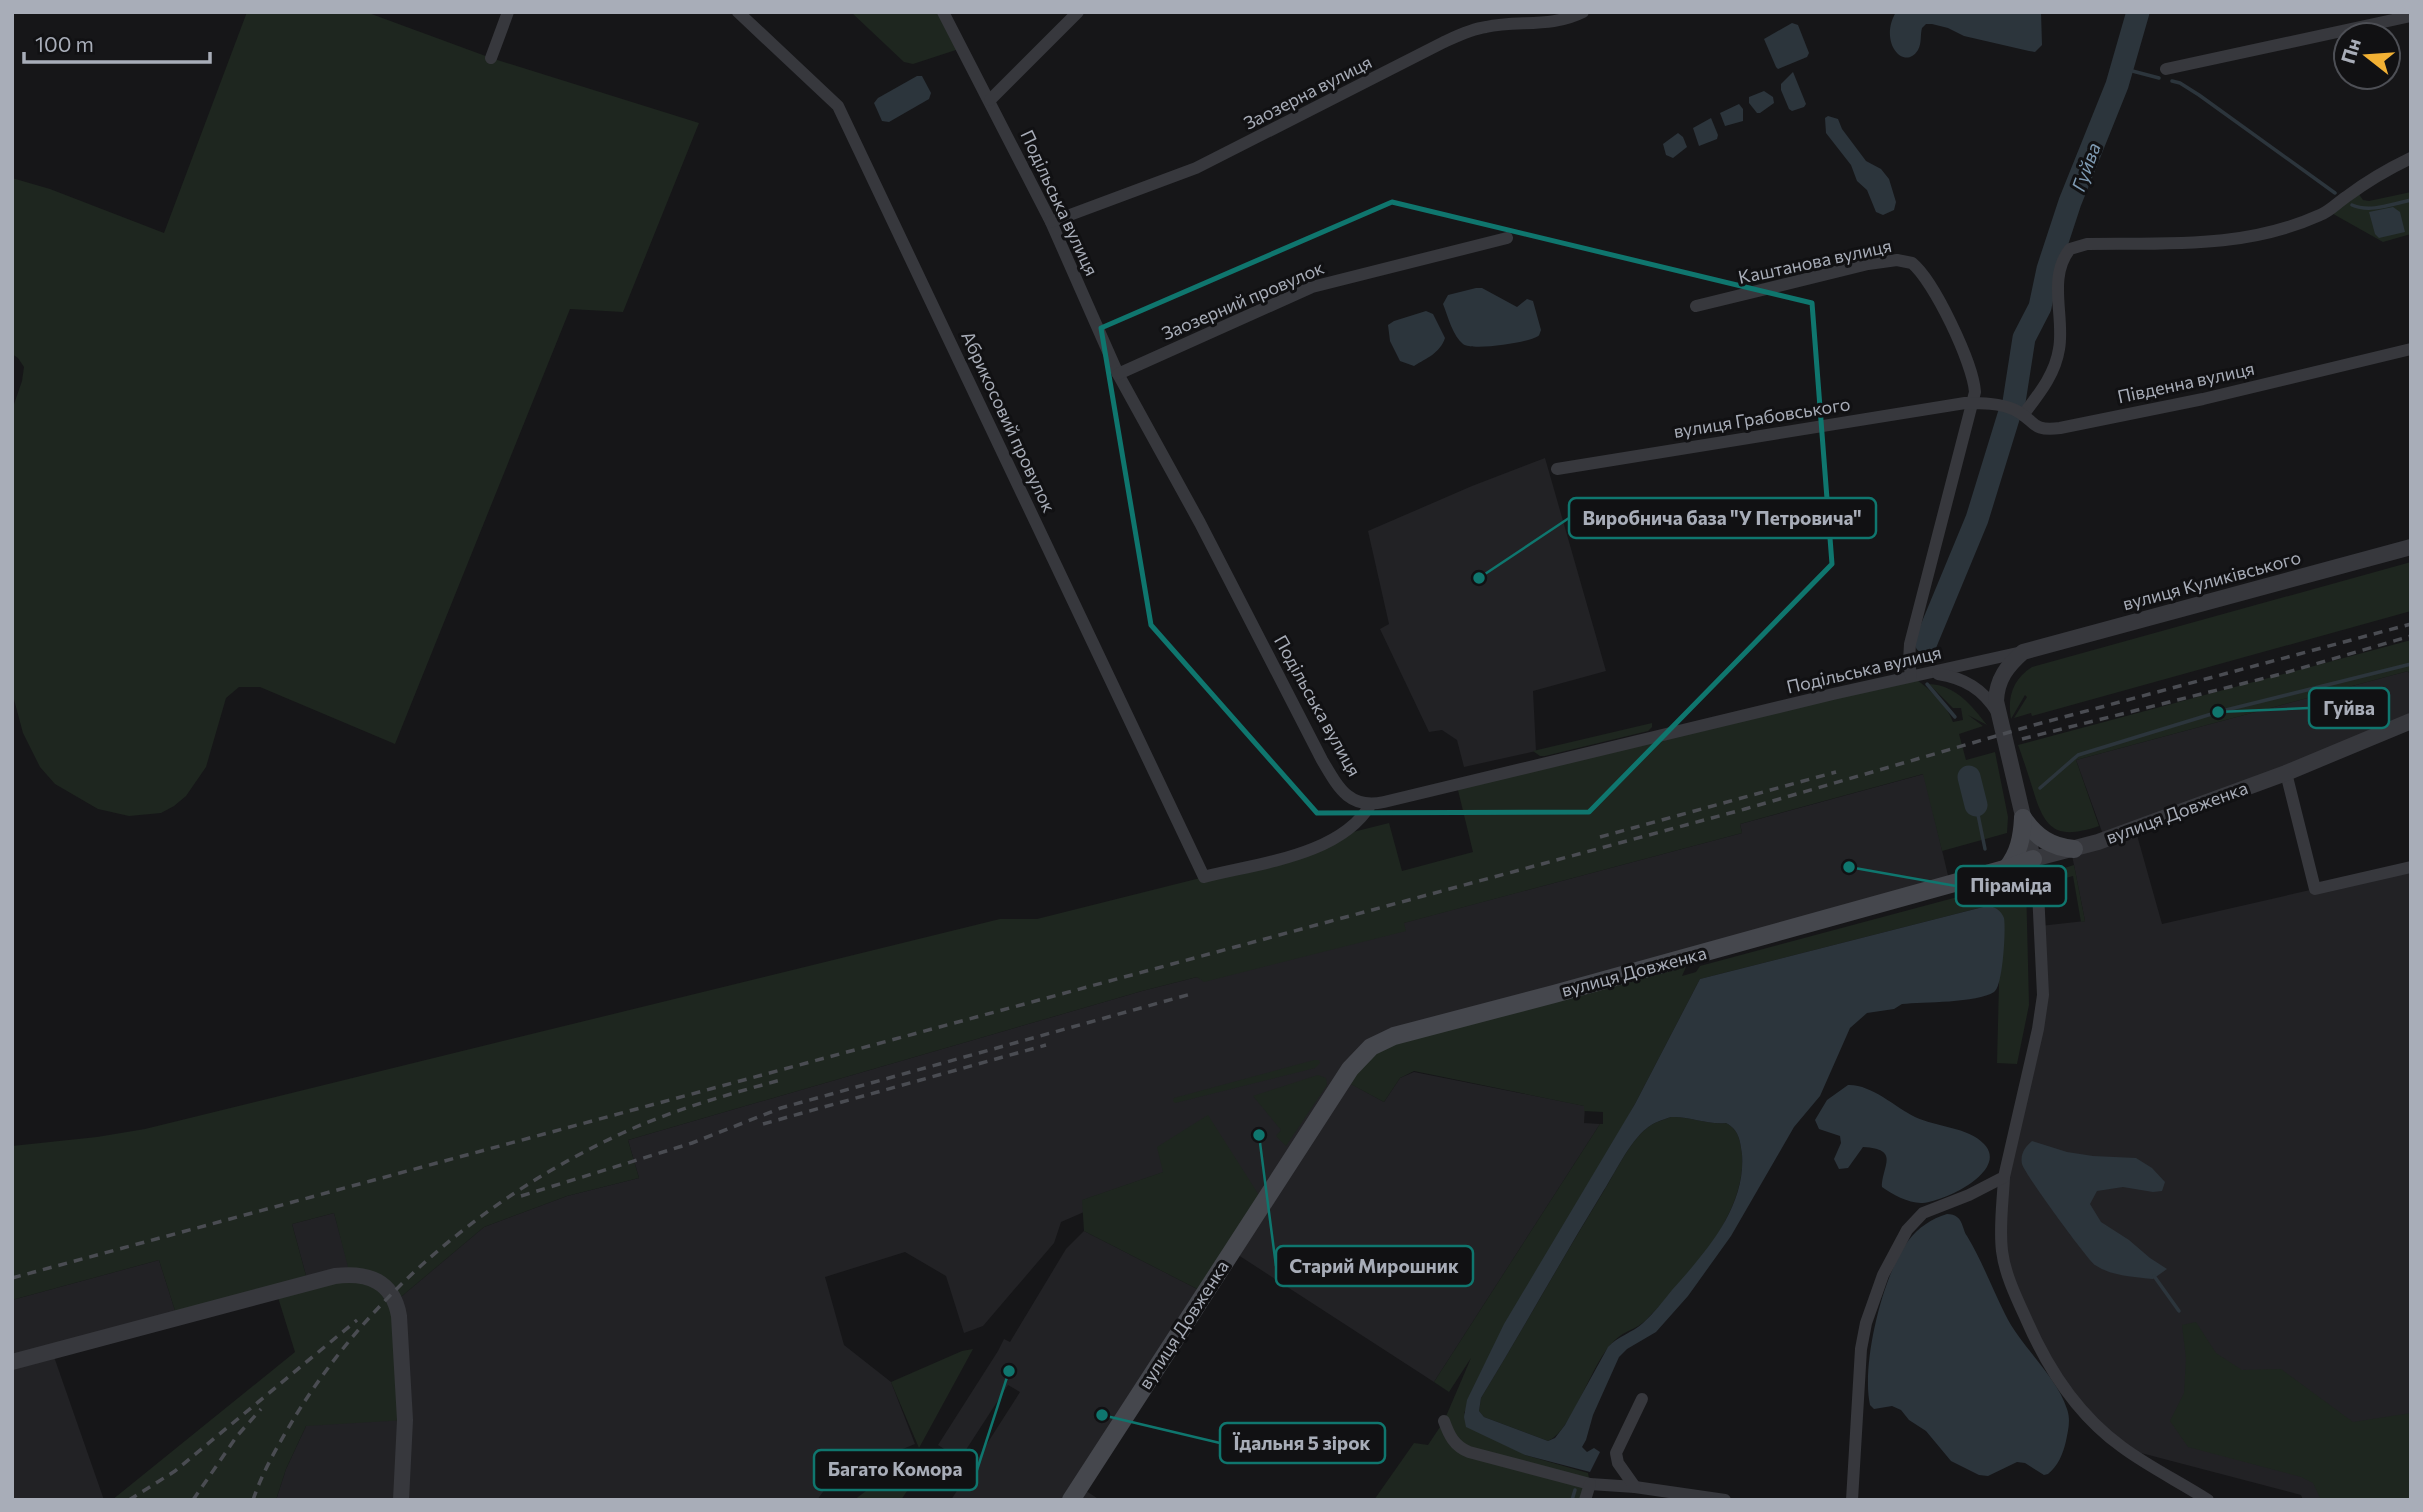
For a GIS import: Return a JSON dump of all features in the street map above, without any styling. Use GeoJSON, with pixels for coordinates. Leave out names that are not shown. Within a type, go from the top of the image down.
{"type":"FeatureCollection","features":[{"type":"Feature","properties":{"kind":"main road"},"geometry":{"type":"LineString","coordinates":[[2023,818],[2031,829],[2047,842],[2074,849]]}},
{"type":"Feature","properties":{"kind":"main road"},"geometry":{"type":"LineString","coordinates":[[2007,868],[2021,840],[2023,818]]}},
{"type":"Feature","properties":{"kind":"main road","name":"вулиця Довженка"},"geometry":{"type":"LineString","coordinates":[[1071,1500],[1350,1069],[1371,1047],[1394,1036],[1785,931],[2033,859]]}},
{"type":"Feature","properties":{"kind":"street"},"geometry":{"type":"LineString","coordinates":[[491,58],[508,12]]}},
{"type":"Feature","properties":{"kind":"street","name":"Абрикосовий провулок"},"geometry":{"type":"LineString","coordinates":[[738,12],[838,106],[1204,877],[1317,847],[1352,828],[1371,804]]}},
{"type":"Feature","properties":{"kind":"street","name":"Подільська вулиця"},"geometry":{"type":"LineString","coordinates":[[943,12],[1051,222],[1118,374],[1200,523],[1335,782],[1350,798],[1371,804],[1457,786],[2023,652]]}},
{"type":"Feature","properties":{"kind":"street"},"geometry":{"type":"LineString","coordinates":[[990,100],[1079,12]]}},
{"type":"Feature","properties":{"kind":"street","name":"Заозерна вулиця"},"geometry":{"type":"LineString","coordinates":[[1051,222],[1196,168],[1444,42],[1469,32],[1486,26],[1564,21],[1583,12]]}},
{"type":"Feature","properties":{"kind":"street"},"geometry":{"type":"LineString","coordinates":[[2166,69],[2411,16]]}},
{"type":"Feature","properties":{"kind":"street"},"geometry":{"type":"LineString","coordinates":[[2023,415],[2045,386],[2059,354],[2059,283],[2063,263],[2070,249],[2087,244],[2202,244],[2268,232],[2328,211],[2388,169],[2411,158]]}},
{"type":"Feature","properties":{"kind":"street","name":"Заозерний провулок"},"geometry":{"type":"LineString","coordinates":[[1118,374],[1312,287],[1507,238]]}},
{"type":"Feature","properties":{"kind":"street","name":"Каштанова вулиця"},"geometry":{"type":"LineString","coordinates":[[1696,306],[1868,264],[1898,260],[1912,263],[1927,279],[1964,354],[1973,382],[1973,403]]}},
{"type":"Feature","properties":{"kind":"street","name":"Південна вулиця"},"geometry":{"type":"LineString","coordinates":[[1973,403],[2003,406],[2023,415],[2036,427],[2060,428],[2203,399],[2411,349]]}},
{"type":"Feature","properties":{"kind":"street","name":"вулиця Грабовського"},"geometry":{"type":"LineString","coordinates":[[1557,469],[1956,403],[1973,403]]}},
{"type":"Feature","properties":{"kind":"street"},"geometry":{"type":"LineString","coordinates":[[1973,403],[1909,653],[1917,675],[1953,677],[1965,681],[1982,693],[1998,714]]}},
{"type":"Feature","properties":{"kind":"street","name":"вулиця Куликівського"},"geometry":{"type":"LineString","coordinates":[[2023,652],[2411,548]]}},
{"type":"Feature","properties":{"kind":"street"},"geometry":{"type":"LineString","coordinates":[[2023,652],[2010,663],[2000,678],[1996,693],[1998,714],[2033,859],[2038,892],[2043,995],[2038,1029],[2004,1177],[2001,1226],[2004,1259],[2032,1333],[2082,1411],[2122,1448],[2208,1500]]}},
{"type":"Feature","properties":{"kind":"street","name":"вулиця Довженка"},"geometry":{"type":"LineString","coordinates":[[2033,859],[2098,842],[2286,773],[2411,721]]}},
{"type":"Feature","properties":{"kind":"street"},"geometry":{"type":"LineString","coordinates":[[2286,773],[2315,889],[2411,867]]}},
{"type":"Feature","properties":{"kind":"street"},"geometry":{"type":"LineString","coordinates":[[1852,1500],[1861,1349],[1866,1323],[1883,1275],[1907,1230],[1923,1213],[1969,1195],[2004,1177]]}},
{"type":"Feature","properties":{"kind":"street"},"geometry":{"type":"LineString","coordinates":[[12,1362],[335,1276],[372,1279],[390,1291],[396,1301],[399,1316],[405,1420],[401,1500]]}},
{"type":"Feature","properties":{"kind":"street"},"geometry":{"type":"LineString","coordinates":[[1635,1487],[1618,1463],[1616,1453],[1642,1399]]}},
{"type":"Feature","properties":{"kind":"street"},"geometry":{"type":"LineString","coordinates":[[1444,1421],[1448,1433],[1461,1448],[1590,1484],[1635,1487],[1725,1500]]}},
{"type":"Feature","properties":{"kind":"street"},"geometry":{"type":"LineString","coordinates":[[1585,1500],[1590,1484]]}},
{"type":"Feature","properties":{"kind":"highlighted area"},"geometry":{"type":"Polygon","coordinates":[[[1392,202],[1812,303],[1832,564],[1589,812],[1317,813],[1151,625],[1101,328],[1392,202]]]}},
{"type":"Feature","properties":{"kind":"shaded area"},"geometry":{"type":"Polygon","coordinates":[[[247,12],[366,12],[491,58],[699,123],[623,312],[570,309],[395,744],[260,687],[239,687],[226,698],[206,767],[186,796],[161,813],[129,816],[98,809],[55,784],[40,767],[23,733],[12,692],[12,410],[24,367],[12,354],[12,178],[50,189],[164,233],[247,12]]]}},
{"type":"Feature","properties":{"kind":"shaded area"},"geometry":{"type":"Polygon","coordinates":[[[851,12],[943,12],[962,48],[913,64],[904,62],[851,12]]]}},
{"type":"Feature","properties":{"kind":"shaded area"},"geometry":{"type":"Polygon","coordinates":[[[1896,12],[2041,12],[2042,45],[2035,52],[2029,51],[1926,24],[1922,28],[1918,50],[1906,58],[1895,51],[1891,43],[1891,23],[1896,12]]]}},
{"type":"Feature","properties":{"kind":"shaded area"},"geometry":{"type":"Polygon","coordinates":[[[1792,23],[1798,25],[1809,53],[1807,57],[1778,69],[1764,39],[1792,23]]]}},
{"type":"Feature","properties":{"kind":"shaded area"},"geometry":{"type":"Polygon","coordinates":[[[1793,72],[1806,104],[1792,111],[1781,90],[1781,84],[1793,72]]]}},
{"type":"Feature","properties":{"kind":"shaded area"},"geometry":{"type":"Polygon","coordinates":[[[917,76],[922,76],[931,93],[929,99],[889,122],[882,121],[874,103],[878,98],[917,76]]]}},
{"type":"Feature","properties":{"kind":"shaded area"},"geometry":{"type":"Polygon","coordinates":[[[1764,91],[1773,97],[1774,103],[1757,113],[1749,103],[1749,97],[1764,91]]]}},
{"type":"Feature","properties":{"kind":"shaded area"},"geometry":{"type":"Polygon","coordinates":[[[1739,104],[1743,109],[1743,121],[1725,126],[1720,113],[1739,104]]]}},
{"type":"Feature","properties":{"kind":"shaded area"},"geometry":{"type":"Polygon","coordinates":[[[1828,116],[1838,119],[1842,129],[1866,161],[1881,169],[1889,179],[1896,202],[1894,210],[1883,215],[1876,212],[1867,190],[1857,181],[1851,165],[1826,133],[1825,118],[1828,116]]]}},
{"type":"Feature","properties":{"kind":"shaded area"},"geometry":{"type":"Polygon","coordinates":[[[1711,118],[1717,139],[1699,146],[1693,128],[1711,118]]]}},
{"type":"Feature","properties":{"kind":"shaded area"},"geometry":{"type":"Polygon","coordinates":[[[1678,133],[1687,147],[1673,158],[1666,155],[1663,144],[1678,133]]]}},
{"type":"Feature","properties":{"kind":"shaded area"},"geometry":{"type":"Polygon","coordinates":[[[2356,190],[2363,200],[2369,201],[2411,192],[2411,234],[2383,242],[2328,211],[2356,190]]]}},
{"type":"Feature","properties":{"kind":"shaded area"},"geometry":{"type":"Polygon","coordinates":[[[2393,207],[2400,212],[2405,232],[2379,238],[2375,234],[2369,212],[2393,207]]]}},
{"type":"Feature","properties":{"kind":"shaded area"},"geometry":{"type":"Polygon","coordinates":[[[1482,288],[1517,307],[1527,299],[1533,301],[1541,330],[1539,335],[1498,346],[1476,347],[1463,344],[1454,331],[1443,304],[1448,295],[1482,288]]]}},
{"type":"Feature","properties":{"kind":"shaded area"},"geometry":{"type":"Polygon","coordinates":[[[1426,311],[1433,314],[1445,338],[1443,343],[1432,355],[1414,366],[1400,361],[1390,341],[1388,325],[1426,311]]]}},
{"type":"Feature","properties":{"kind":"shaded area"},"geometry":{"type":"Polygon","coordinates":[[[1545,458],[1606,671],[1533,691],[1536,751],[1464,767],[1457,740],[1442,730],[1429,732],[1380,629],[1389,624],[1368,531],[1545,458]]]}},
{"type":"Feature","properties":{"kind":"shaded area"},"geometry":{"type":"Polygon","coordinates":[[[2411,562],[2411,611],[2032,716],[2031,713],[2014,718],[2027,697],[2025,695],[2011,719],[2013,689],[2020,677],[2032,667],[2411,562]]]}},
{"type":"Feature","properties":{"kind":"shaded area"},"geometry":{"type":"Polygon","coordinates":[[[2411,640],[2411,677],[2408,671],[2076,760],[2099,826],[2064,832],[2056,829],[2044,817],[2018,745],[2411,640]]]}},
{"type":"Feature","properties":{"kind":"shaded area"},"geometry":{"type":"Polygon","coordinates":[[[2408,671],[2411,677],[2411,721],[2135,828],[2162,924],[2411,867],[2411,1500],[2303,1500],[2301,1495],[2122,1448],[2059,1379],[2004,1259],[2004,1177],[2038,1029],[2040,926],[2085,921],[2071,850],[2105,840],[2076,760],[2408,671]]]}},
{"type":"Feature","properties":{"kind":"shaded area"},"geometry":{"type":"Polygon","coordinates":[[[1911,676],[1936,696],[1953,722],[1963,720],[1961,708],[1953,708],[1929,684],[1955,692],[1987,725],[1968,715],[1983,726],[1959,734],[1966,760],[1995,752],[2008,817],[2007,833],[1942,851],[1923,774],[1740,824],[1742,833],[1404,923],[1406,931],[1204,982],[1197,977],[1142,991],[628,1140],[639,1178],[567,1196],[484,1227],[396,1301],[405,1420],[306,1426],[286,1469],[276,1500],[112,1500],[295,1352],[276,1291],[177,1317],[159,1260],[12,1300],[12,1146],[145,1129],[1000,919],[1037,919],[1292,855],[1341,835],[1389,823],[1402,871],[1473,852],[1457,786],[1911,676]],[[334,1213],[292,1224],[308,1283],[350,1275],[334,1213]]]}},
{"type":"Feature","properties":{"kind":"shaded area"},"geometry":{"type":"Polygon","coordinates":[[[1652,723],[1648,731],[1545,756],[1533,751],[1652,723]]]}},
{"type":"Feature","properties":{"kind":"shaded area"},"geometry":{"type":"Polygon","coordinates":[[[1924,774],[1950,884],[1769,935],[1344,1080],[1384,1102],[1400,1078],[1414,1072],[1585,1106],[1584,1123],[1600,1124],[1434,1382],[1232,1251],[1164,1172],[1083,1200],[1084,1212],[1061,1222],[1054,1243],[983,1326],[964,1333],[946,1276],[905,1252],[825,1277],[844,1345],[891,1382],[915,1444],[834,1477],[817,1500],[276,1500],[286,1469],[306,1426],[396,1301],[484,1227],[567,1196],[639,1178],[628,1140],[1142,991],[1197,977],[1202,979],[1742,833],[1740,824],[1924,774]]]}},
{"type":"Feature","properties":{"kind":"shaded area"},"geometry":{"type":"Polygon","coordinates":[[[2074,865],[2085,921],[2081,922],[2073,876],[2055,881],[2052,879],[2058,870],[2074,865]]]}},
{"type":"Feature","properties":{"kind":"shaded area"},"geometry":{"type":"Polygon","coordinates":[[[2021,880],[2026,883],[2029,1005],[2017,1064],[1997,1063],[1999,984],[1987,906],[1700,979],[1635,1104],[1464,1413],[1525,1455],[1588,1473],[1590,1484],[1585,1500],[1374,1500],[1414,1443],[1428,1445],[1444,1421],[1471,1358],[1449,1392],[1434,1382],[1600,1124],[1603,1124],[1603,1112],[1584,1111],[1584,1106],[1414,1071],[1400,1078],[1384,1102],[1343,1080],[1363,1053],[1691,956],[1682,976],[1696,972],[1700,966],[2021,880]]]}},
{"type":"Feature","properties":{"kind":"shaded area"},"geometry":{"type":"Polygon","coordinates":[[[1987,906],[1997,909],[2004,918],[2002,969],[1994,992],[1963,1000],[1902,1004],[1894,1009],[1867,1013],[1850,1028],[1820,1096],[1794,1127],[1731,1236],[1688,1296],[1656,1332],[1627,1349],[1619,1357],[1582,1447],[1587,1452],[1594,1448],[1600,1452],[1590,1472],[1525,1455],[1466,1427],[1464,1417],[1467,1400],[1504,1324],[1635,1104],[1700,979],[1987,906]],[[1678,1117],[1658,1121],[1650,1126],[1628,1150],[1481,1398],[1479,1411],[1484,1417],[1548,1441],[1555,1438],[1608,1347],[1651,1315],[1721,1228],[1737,1193],[1741,1174],[1742,1154],[1738,1136],[1726,1123],[1678,1117]]]}},
{"type":"Feature","properties":{"kind":"shaded area"},"geometry":{"type":"Polygon","coordinates":[[[1319,1060],[1320,1063],[1315,1068],[1175,1103],[1173,1101],[1174,1098],[1319,1060]]]}},
{"type":"Feature","properties":{"kind":"shaded area"},"geometry":{"type":"Polygon","coordinates":[[[1318,1075],[1326,1078],[1327,1085],[1286,1146],[1276,1136],[1281,1130],[1253,1096],[1318,1075]]]}},
{"type":"Feature","properties":{"kind":"shaded area"},"geometry":{"type":"Polygon","coordinates":[[[1848,1085],[1874,1092],[1915,1117],[1977,1138],[1990,1154],[1988,1165],[1970,1184],[1943,1198],[1921,1203],[1906,1200],[1882,1187],[1887,1160],[1882,1151],[1875,1148],[1863,1147],[1848,1168],[1839,1169],[1834,1159],[1841,1143],[1840,1136],[1819,1129],[1815,1120],[1827,1100],[1848,1085]]]}},
{"type":"Feature","properties":{"kind":"shaded area"},"geometry":{"type":"Polygon","coordinates":[[[1208,1115],[1264,1203],[1205,1293],[1084,1231],[1082,1200],[1163,1172],[1157,1147],[1208,1115]]]}},
{"type":"Feature","properties":{"kind":"shaded area"},"geometry":{"type":"Polygon","coordinates":[[[1671,1117],[1726,1123],[1734,1129],[1739,1140],[1742,1154],[1741,1177],[1735,1200],[1711,1245],[1646,1320],[1619,1337],[1606,1350],[1566,1423],[1548,1441],[1484,1417],[1479,1411],[1481,1398],[1622,1159],[1647,1128],[1671,1117]]]}},
{"type":"Feature","properties":{"kind":"shaded area"},"geometry":{"type":"Polygon","coordinates":[[[2032,1141],[2067,1152],[2136,1158],[2152,1168],[2165,1182],[2162,1191],[2123,1187],[2097,1191],[2090,1204],[2101,1222],[2167,1269],[2153,1279],[2115,1274],[2095,1265],[2025,1171],[2022,1157],[2025,1148],[2032,1141]]]}},
{"type":"Feature","properties":{"kind":"shaded area"},"geometry":{"type":"Polygon","coordinates":[[[334,1213],[351,1275],[308,1283],[292,1224],[334,1213]]]}},
{"type":"Feature","properties":{"kind":"shaded area"},"geometry":{"type":"Polygon","coordinates":[[[1947,1214],[1961,1221],[2012,1326],[2055,1384],[2067,1409],[2069,1425],[2065,1446],[2062,1455],[2048,1474],[2044,1475],[2025,1463],[2017,1462],[1988,1476],[1979,1475],[1951,1461],[1926,1431],[1909,1420],[1901,1410],[1892,1406],[1874,1409],[1870,1405],[1868,1388],[1871,1344],[1890,1275],[1912,1236],[1926,1224],[1947,1214]]]}},
{"type":"Feature","properties":{"kind":"shaded area"},"geometry":{"type":"Polygon","coordinates":[[[1084,1231],[1205,1293],[1080,1487],[1100,1500],[951,1500],[1020,1392],[1008,1385],[960,1459],[938,1445],[1004,1339],[1010,1342],[1066,1249],[1084,1231]]]}},
{"type":"Feature","properties":{"kind":"shaded area"},"geometry":{"type":"Polygon","coordinates":[[[159,1260],[177,1317],[52,1351],[104,1500],[12,1500],[12,1300],[159,1260]]]}},
{"type":"Feature","properties":{"kind":"shaded area"},"geometry":{"type":"Polygon","coordinates":[[[2196,1322],[2216,1353],[2242,1370],[2281,1369],[2353,1422],[2411,1413],[2411,1500],[2321,1500],[2313,1483],[2301,1477],[2188,1447],[2170,1421],[2184,1393],[2186,1358],[2182,1325],[2196,1322]]]}},
{"type":"Feature","properties":{"kind":"shaded area"},"geometry":{"type":"Polygon","coordinates":[[[973,1349],[919,1448],[891,1382],[962,1351],[973,1349]]]}},
{"type":"Feature","properties":{"kind":"shaded area"},"geometry":{"type":"Polygon","coordinates":[[[923,1455],[929,1458],[901,1500],[854,1500],[882,1479],[918,1461],[923,1455]]]}},
{"type":"Feature","properties":{"kind":"waterway","name":"Гуйва"},"geometry":{"type":"LineString","coordinates":[[2014,402],[2024,338],[2040,307],[2048,269],[2070,202],[2117,85],[2138,12]]}},
{"type":"Feature","properties":{"kind":"waterway"},"geometry":{"type":"LineString","coordinates":[[2121,68],[2159,78]]}},
{"type":"Feature","properties":{"kind":"waterway"},"geometry":{"type":"LineString","coordinates":[[2172,81],[2199,95],[2335,193]]}},
{"type":"Feature","properties":{"kind":"waterway"},"geometry":{"type":"LineString","coordinates":[[2352,205],[2374,208],[2411,200]]}},
{"type":"Feature","properties":{"kind":"waterway","name":"Гуйва"},"geometry":{"type":"LineString","coordinates":[[1926,642],[1977,519],[2009,415]]}},
{"type":"Feature","properties":{"kind":"waterway","name":"Гуйва"},"geometry":{"type":"LineString","coordinates":[[2040,788],[2078,755],[2218,712],[2411,664]]}},
{"type":"Feature","properties":{"kind":"waterway"},"geometry":{"type":"LineString","coordinates":[[1927,684],[1955,717]]}},
{"type":"Feature","properties":{"kind":"waterway","name":"Гуйва"},"geometry":{"type":"LineString","coordinates":[[1969,777],[1976,805]]}},
{"type":"Feature","properties":{"kind":"waterway"},"geometry":{"type":"LineString","coordinates":[[1976,805],[1985,849]]}},
{"type":"Feature","properties":{"kind":"waterway"},"geometry":{"type":"LineString","coordinates":[[2154,1276],[2179,1311]]}},
{"type":"Feature","properties":{"kind":"waterway"},"geometry":{"type":"LineString","coordinates":[[1572,1500],[1575,1490]]}},
{"type":"Feature","properties":{"kind":"railway"},"geometry":{"type":"LineString","coordinates":[[12,1278],[1745,809],[2034,725],[2411,624]]}},
{"type":"Feature","properties":{"kind":"railway"},"geometry":{"type":"LineString","coordinates":[[2022,739],[2281,674],[2411,636]]}},
{"type":"Feature","properties":{"kind":"railway"},"geometry":{"type":"LineString","coordinates":[[1600,837],[1836,772]]}},
{"type":"Feature","properties":{"kind":"railway"},"geometry":{"type":"LineString","coordinates":[[521,1196],[692,1143],[781,1108],[1191,994]]}},
{"type":"Feature","properties":{"kind":"railway"},"geometry":{"type":"LineString","coordinates":[[763,1124],[1046,1045]]}},
{"type":"Feature","properties":{"kind":"railway"},"geometry":{"type":"LineString","coordinates":[[253,1500],[267,1467],[296,1415],[359,1329],[396,1290],[476,1220],[566,1161],[614,1137],[676,1111],[784,1079]]}},
{"type":"Feature","properties":{"kind":"railway"},"geometry":{"type":"LineString","coordinates":[[129,1500],[175,1471],[357,1320]]}},
{"type":"Feature","properties":{"kind":"railway"},"geometry":{"type":"LineString","coordinates":[[193,1500],[237,1436],[261,1409]]}},
{"type":"Feature","properties":{"kind":"place","name":"Виробнича база \"У Петровича\""},"geometry":{"type":"Point","coordinates":[1479,578]}},
{"type":"Feature","properties":{"kind":"place","name":"Гуйва"},"geometry":{"type":"Point","coordinates":[2218,712]}},
{"type":"Feature","properties":{"kind":"place","name":"Піраміда"},"geometry":{"type":"Point","coordinates":[1849,867]}},
{"type":"Feature","properties":{"kind":"place","name":"Старий Мирошник"},"geometry":{"type":"Point","coordinates":[1259,1135]}},
{"type":"Feature","properties":{"kind":"place","name":"Багато Комора"},"geometry":{"type":"Point","coordinates":[1009,1371]}},
{"type":"Feature","properties":{"kind":"place","name":"Їдальня 5 зірок"},"geometry":{"type":"Point","coordinates":[1102,1415]}}]}
